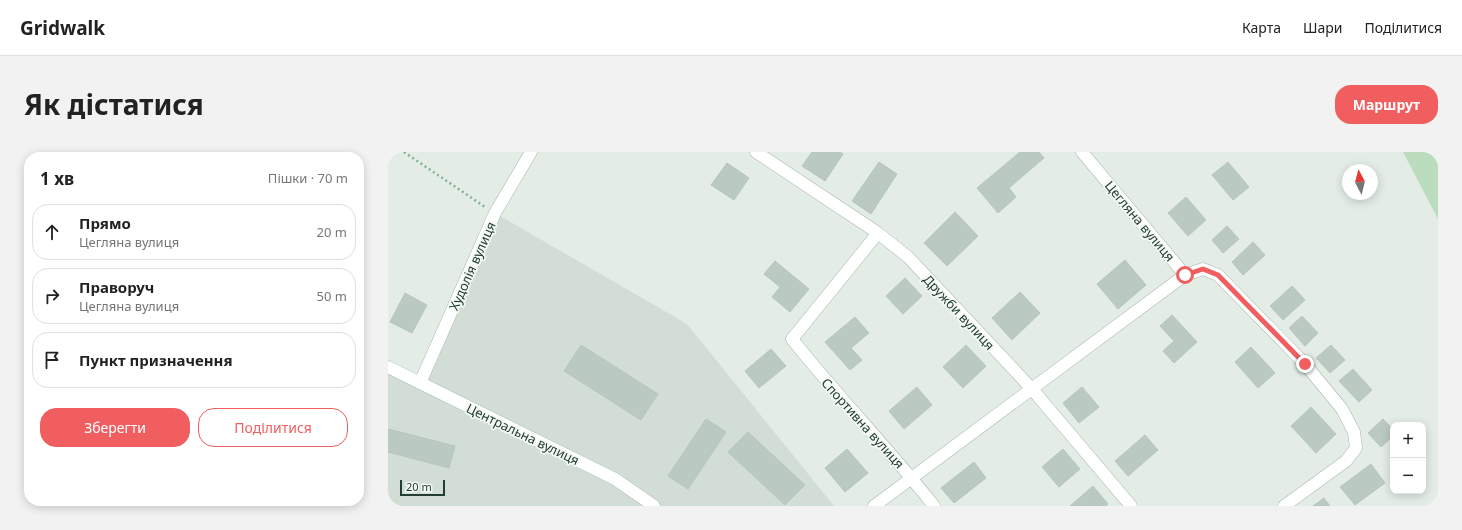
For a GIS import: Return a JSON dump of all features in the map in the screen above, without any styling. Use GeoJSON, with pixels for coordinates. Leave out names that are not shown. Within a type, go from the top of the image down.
{"type":"FeatureCollection","features":[{"type":"Feature","properties":{"kind":"street","name":"Худолія вулиця"},"geometry":{"type":"LineString","coordinates":[[420,383],[495,213],[531,152]]}},
{"type":"Feature","properties":{"kind":"street","name":"Дружби вулиця"},"geometry":{"type":"LineString","coordinates":[[756,152],[878,233],[908,257],[1032,389],[1131,506]]}},
{"type":"Feature","properties":{"kind":"street","name":"Цегляна вулиця"},"geometry":{"type":"LineString","coordinates":[[1082,152],[1185,275]]}},
{"type":"Feature","properties":{"kind":"street","name":"Спортивна вулиця"},"geometry":{"type":"LineString","coordinates":[[878,233],[792,339],[826,382],[911,477],[934,506]]}},
{"type":"Feature","properties":{"kind":"street"},"geometry":{"type":"LineString","coordinates":[[874,506],[911,477],[1185,275],[1203,269],[1218,275],[1305,364],[1342,410],[1354,432],[1356,448],[1346,461],[1284,506]]}},
{"type":"Feature","properties":{"kind":"street","name":"Центральна вулиця"},"geometry":{"type":"LineString","coordinates":[[388,368],[615,479],[654,506]]}},
{"type":"Feature","properties":{"kind":"path"},"geometry":{"type":"LineString","coordinates":[[404,152],[495,213]]}},
{"type":"Feature","properties":{"kind":"shaded area"},"geometry":{"type":"Polygon","coordinates":[[[495,213],[687,324],[834,506],[388,506],[388,367],[420,383],[495,213]]]}},
{"type":"Feature","properties":{"kind":"green space"},"geometry":{"type":"Polygon","coordinates":[[[1403,152],[1438,152],[1438,219],[1403,152]]]}},
{"type":"Feature","properties":{"kind":"building"},"geometry":{"type":"Polygon","coordinates":[[[812,152],[840,152],[843,154],[825,181],[802,166],[812,152]]]}},
{"type":"Feature","properties":{"kind":"building"},"geometry":{"type":"Polygon","coordinates":[[[1020,152],[1039,152],[1044,158],[1009,188],[1016,197],[998,213],[977,188],[1020,152]]]}},
{"type":"Feature","properties":{"kind":"building"},"geometry":{"type":"Polygon","coordinates":[[[879,162],[897,174],[871,214],[852,201],[879,162]]]}},
{"type":"Feature","properties":{"kind":"building"},"geometry":{"type":"Polygon","coordinates":[[[1228,162],[1249,187],[1233,200],[1212,175],[1228,162]]]}},
{"type":"Feature","properties":{"kind":"building"},"geometry":{"type":"Polygon","coordinates":[[[727,163],[749,178],[734,200],[711,185],[727,163]]]}},
{"type":"Feature","properties":{"kind":"building"},"geometry":{"type":"Polygon","coordinates":[[[1186,197],[1206,220],[1188,236],[1168,213],[1186,197]]]}},
{"type":"Feature","properties":{"kind":"building"},"geometry":{"type":"Polygon","coordinates":[[[955,212],[978,236],[947,266],[924,243],[955,212]]]}},
{"type":"Feature","properties":{"kind":"building"},"geometry":{"type":"Polygon","coordinates":[[[1227,226],[1239,239],[1223,253],[1212,240],[1227,226]]]}},
{"type":"Feature","properties":{"kind":"building"},"geometry":{"type":"Polygon","coordinates":[[[1253,242],[1265,255],[1243,275],[1232,262],[1253,242]]]}},
{"type":"Feature","properties":{"kind":"building"},"geometry":{"type":"Polygon","coordinates":[[[1125,260],[1146,285],[1118,309],[1097,284],[1125,260]]]}},
{"type":"Feature","properties":{"kind":"building"},"geometry":{"type":"Polygon","coordinates":[[[775,261],[809,289],[790,312],[772,297],[780,287],[764,274],[775,261]]]}},
{"type":"Feature","properties":{"kind":"building"},"geometry":{"type":"Polygon","coordinates":[[[905,278],[922,296],[903,314],[886,296],[905,278]]]}},
{"type":"Feature","properties":{"kind":"building"},"geometry":{"type":"Polygon","coordinates":[[[1292,286],[1305,300],[1283,320],[1270,306],[1292,286]]]}},
{"type":"Feature","properties":{"kind":"building"},"geometry":{"type":"Polygon","coordinates":[[[1020,292],[1040,313],[1012,340],[992,318],[1020,292]]]}},
{"type":"Feature","properties":{"kind":"building"},"geometry":{"type":"Polygon","coordinates":[[[405,293],[427,305],[412,333],[390,322],[405,293]]]}},
{"type":"Feature","properties":{"kind":"building"},"geometry":{"type":"Polygon","coordinates":[[[1172,315],[1197,342],[1174,363],[1163,351],[1174,341],[1160,326],[1172,315]]]}},
{"type":"Feature","properties":{"kind":"building"},"geometry":{"type":"Polygon","coordinates":[[[1302,316],[1318,333],[1305,346],[1289,328],[1302,316]]]}},
{"type":"Feature","properties":{"kind":"building"},"geometry":{"type":"Polygon","coordinates":[[[855,317],[869,333],[851,348],[862,360],[850,370],[825,342],[855,317]]]}},
{"type":"Feature","properties":{"kind":"building"},"geometry":{"type":"Polygon","coordinates":[[[581,345],[658,394],[641,420],[564,371],[581,345]]]}},
{"type":"Feature","properties":{"kind":"building"},"geometry":{"type":"Polygon","coordinates":[[[966,345],[986,366],[963,388],[943,367],[966,345]]]}},
{"type":"Feature","properties":{"kind":"building"},"geometry":{"type":"Polygon","coordinates":[[[1331,345],[1345,360],[1330,373],[1316,358],[1331,345]]]}},
{"type":"Feature","properties":{"kind":"building"},"geometry":{"type":"Polygon","coordinates":[[[1251,347],[1275,373],[1258,388],[1235,362],[1251,347]]]}},
{"type":"Feature","properties":{"kind":"building"},"geometry":{"type":"Polygon","coordinates":[[[771,349],[786,366],[759,388],[745,371],[771,349]]]}},
{"type":"Feature","properties":{"kind":"building"},"geometry":{"type":"Polygon","coordinates":[[[1353,369],[1372,390],[1359,402],[1339,381],[1353,369]]]}},
{"type":"Feature","properties":{"kind":"building"},"geometry":{"type":"Polygon","coordinates":[[[917,387],[932,405],[904,429],[889,411],[917,387]]]}},
{"type":"Feature","properties":{"kind":"building"},"geometry":{"type":"Polygon","coordinates":[[[1082,387],[1099,407],[1079,423],[1063,403],[1082,387]]]}},
{"type":"Feature","properties":{"kind":"building"},"geometry":{"type":"Polygon","coordinates":[[[1311,407],[1336,434],[1316,453],[1291,426],[1311,407]]]}},
{"type":"Feature","properties":{"kind":"building"},"geometry":{"type":"Polygon","coordinates":[[[706,419],[726,432],[688,489],[668,476],[706,419]]]}},
{"type":"Feature","properties":{"kind":"building"},"geometry":{"type":"Polygon","coordinates":[[[1383,419],[1390,426],[1390,439],[1381,447],[1368,433],[1383,419]]]}},
{"type":"Feature","properties":{"kind":"building"},"geometry":{"type":"Polygon","coordinates":[[[388,429],[455,446],[449,468],[388,452],[388,429]]]}},
{"type":"Feature","properties":{"kind":"building"},"geometry":{"type":"Polygon","coordinates":[[[748,432],[805,485],[785,505],[728,452],[748,432]]]}},
{"type":"Feature","properties":{"kind":"building"},"geometry":{"type":"Polygon","coordinates":[[[1145,435],[1158,450],[1128,476],[1115,461],[1145,435]]]}},
{"type":"Feature","properties":{"kind":"building"},"geometry":{"type":"Polygon","coordinates":[[[847,449],[868,473],[845,492],[825,468],[847,449]]]}},
{"type":"Feature","properties":{"kind":"building"},"geometry":{"type":"Polygon","coordinates":[[[1063,449],[1080,469],[1059,487],[1042,467],[1063,449]]]}},
{"type":"Feature","properties":{"kind":"building"},"geometry":{"type":"Polygon","coordinates":[[[974,462],[986,478],[954,503],[941,488],[974,462]]]}},
{"type":"Feature","properties":{"kind":"building"},"geometry":{"type":"Polygon","coordinates":[[[1371,464],[1385,483],[1355,505],[1340,487],[1371,464]]]}},
{"type":"Feature","properties":{"kind":"building"},"geometry":{"type":"Polygon","coordinates":[[[1093,486],[1108,504],[1106,506],[1070,506],[1093,486]]]}},
{"type":"Feature","properties":{"kind":"building"},"geometry":{"type":"Polygon","coordinates":[[[1324,498],[1330,506],[1313,506],[1324,498]]]}},
{"type":"Feature","properties":{"kind":"route"},"geometry":{"type":"LineString","coordinates":[[1185,275],[1203,269],[1218,275],[1305,364]]}}]}
